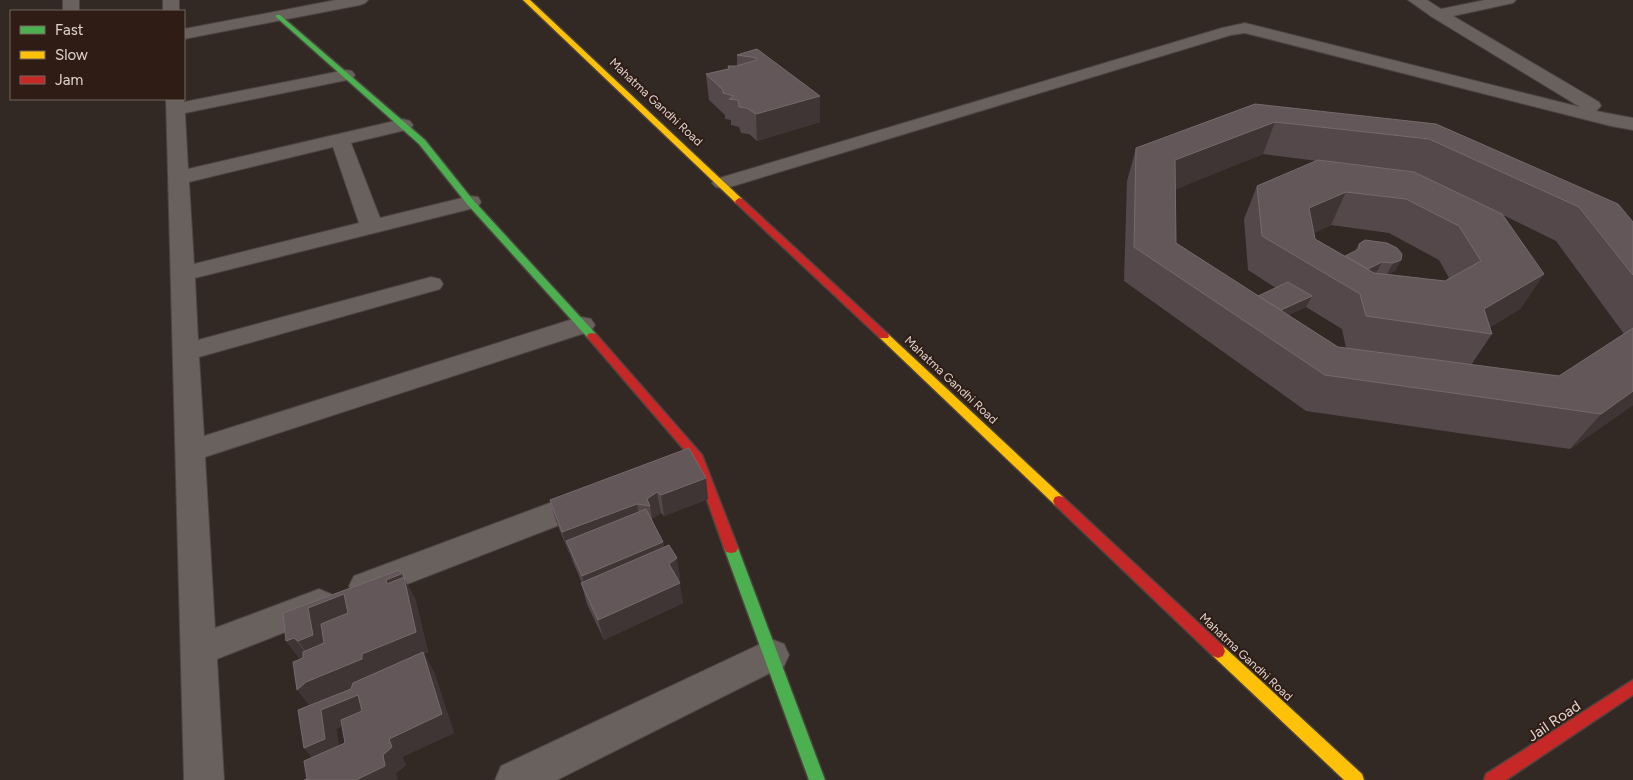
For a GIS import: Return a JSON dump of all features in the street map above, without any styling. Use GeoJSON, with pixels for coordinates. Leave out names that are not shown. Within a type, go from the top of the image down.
{"type":"FeatureCollection","features":[{"type":"Feature","properties":{"kind":"street"},"geometry":{"type":"LineString","coordinates":[[185,34],[360,0]]}},
{"type":"Feature","properties":{"kind":"street","name":"Mahatma Gandhi Road"},"geometry":{"type":"LineString","coordinates":[[526,0],[723,183],[1356,780]]}},
{"type":"Feature","properties":{"kind":"street"},"geometry":{"type":"LineString","coordinates":[[1416,0],[1625,123],[1633,132]]}},
{"type":"Feature","properties":{"kind":"street"},"geometry":{"type":"LineString","coordinates":[[1438,14],[1508,0]]}},
{"type":"Feature","properties":{"kind":"street"},"geometry":{"type":"LineString","coordinates":[[278,16],[422,142],[470,202],[582,325],[684,464],[770,655],[816,780]]}},
{"type":"Feature","properties":{"kind":"street"},"geometry":{"type":"LineString","coordinates":[[723,183],[1228,30],[1245,28],[1625,123]]}},
{"type":"Feature","properties":{"kind":"street"},"geometry":{"type":"LineString","coordinates":[[204,780],[175,104],[346,75]]}},
{"type":"Feature","properties":{"kind":"street"},"geometry":{"type":"LineString","coordinates":[[178,178],[403,125]]}},
{"type":"Feature","properties":{"kind":"street"},"geometry":{"type":"LineString","coordinates":[[340,140],[372,226]]}},
{"type":"Feature","properties":{"kind":"street"},"geometry":{"type":"LineString","coordinates":[[183,274],[470,202]]}},
{"type":"Feature","properties":{"kind":"street"},"geometry":{"type":"LineString","coordinates":[[186,352],[431,284]]}},
{"type":"Feature","properties":{"kind":"street"},"geometry":{"type":"LineString","coordinates":[[190,451],[582,325]]}},
{"type":"Feature","properties":{"kind":"street"},"geometry":{"type":"LineString","coordinates":[[199,650],[615,490]]}},
{"type":"Feature","properties":{"kind":"street"},"geometry":{"type":"LineString","coordinates":[[514,780],[770,655]]}},
{"type":"Feature","properties":{"kind":"street","name":"Jail Road"},"geometry":{"type":"LineString","coordinates":[[1492,780],[1633,687]]}},
{"type":"Feature","properties":{"kind":"building"},"geometry":{"type":"Polygon","coordinates":[[[757,49],[820,96],[756,114],[747,108],[739,107],[738,100],[729,99],[734,96],[723,93],[723,90],[706,74],[729,69],[728,66],[736,66],[754,61],[757,58],[737,55],[757,49]]]}},
{"type":"Feature","properties":{"kind":"building"},"geometry":{"type":"Polygon","coordinates":[[[1255,104],[1436,124],[1618,204],[1633,222],[1633,275],[1579,207],[1429,139],[1275,122],[1175,160],[1176,243],[1338,347],[1559,376],[1633,328],[1633,391],[1601,414],[1325,375],[1134,247],[1136,148],[1255,104]]]}},
{"type":"Feature","properties":{"kind":"building"},"geometry":{"type":"Polygon","coordinates":[[[1318,160],[1414,172],[1502,214],[1544,274],[1484,309],[1492,334],[1366,316],[1360,294],[1262,236],[1257,186],[1318,160]],[[1346,192],[1309,208],[1315,239],[1374,273],[1445,281],[1481,261],[1459,226],[1406,199],[1346,192]]]}},
{"type":"Feature","properties":{"kind":"building"},"geometry":{"type":"Polygon","coordinates":[[[1365,240],[1387,243],[1397,248],[1402,254],[1401,260],[1393,263],[1382,262],[1368,269],[1345,256],[1359,249],[1359,244],[1365,240]]]}},
{"type":"Feature","properties":{"kind":"building"},"geometry":{"type":"Polygon","coordinates":[[[1288,282],[1312,296],[1281,310],[1258,296],[1288,282]]]}},
{"type":"Feature","properties":{"kind":"building"},"geometry":{"type":"Polygon","coordinates":[[[689,448],[706,478],[661,495],[657,492],[647,499],[650,506],[637,504],[562,532],[550,500],[689,448]]]}},
{"type":"Feature","properties":{"kind":"building"},"geometry":{"type":"Polygon","coordinates":[[[646,509],[663,542],[582,576],[566,541],[646,509]]]}},
{"type":"Feature","properties":{"kind":"building"},"geometry":{"type":"Polygon","coordinates":[[[669,545],[677,558],[669,564],[680,583],[598,620],[581,583],[669,545]]]}},
{"type":"Feature","properties":{"kind":"building"},"geometry":{"type":"Polygon","coordinates":[[[399,570],[401,574],[386,580],[387,584],[404,577],[416,632],[362,654],[362,659],[306,682],[297,690],[293,662],[303,658],[303,652],[324,643],[321,624],[348,613],[344,594],[308,608],[313,635],[298,641],[294,638],[286,641],[283,613],[399,570]]]}},
{"type":"Feature","properties":{"kind":"building"},"geometry":{"type":"Polygon","coordinates":[[[423,652],[442,714],[389,739],[392,747],[383,755],[385,766],[356,780],[304,780],[307,779],[304,761],[345,743],[341,720],[362,711],[358,695],[321,710],[325,739],[304,748],[298,710],[351,689],[353,683],[423,652]]]}},
{"type":"Feature","properties":{"kind":"traffic: fast"},"geometry":{"type":"LineString","coordinates":[[278,16],[422,142],[470,202],[592,336]]}},
{"type":"Feature","properties":{"kind":"traffic: fast"},"geometry":{"type":"LineString","coordinates":[[731,548],[817,780]]}},
{"type":"Feature","properties":{"kind":"traffic: slow"},"geometry":{"type":"LineString","coordinates":[[526,0],[739,201]]}},
{"type":"Feature","properties":{"kind":"traffic: slow"},"geometry":{"type":"LineString","coordinates":[[884,336],[1059,501]]}},
{"type":"Feature","properties":{"kind":"traffic: slow"},"geometry":{"type":"LineString","coordinates":[[1218,651],[1356,780]]}},
{"type":"Feature","properties":{"kind":"traffic: jam"},"geometry":{"type":"LineString","coordinates":[[739,201],[884,336]]}},
{"type":"Feature","properties":{"kind":"traffic: jam"},"geometry":{"type":"LineString","coordinates":[[592,336],[698,458],[731,548]]}},
{"type":"Feature","properties":{"kind":"traffic: jam"},"geometry":{"type":"LineString","coordinates":[[1059,501],[1218,651]]}},
{"type":"Feature","properties":{"kind":"traffic: jam"},"geometry":{"type":"LineString","coordinates":[[1492,780],[1633,687]]}}]}
